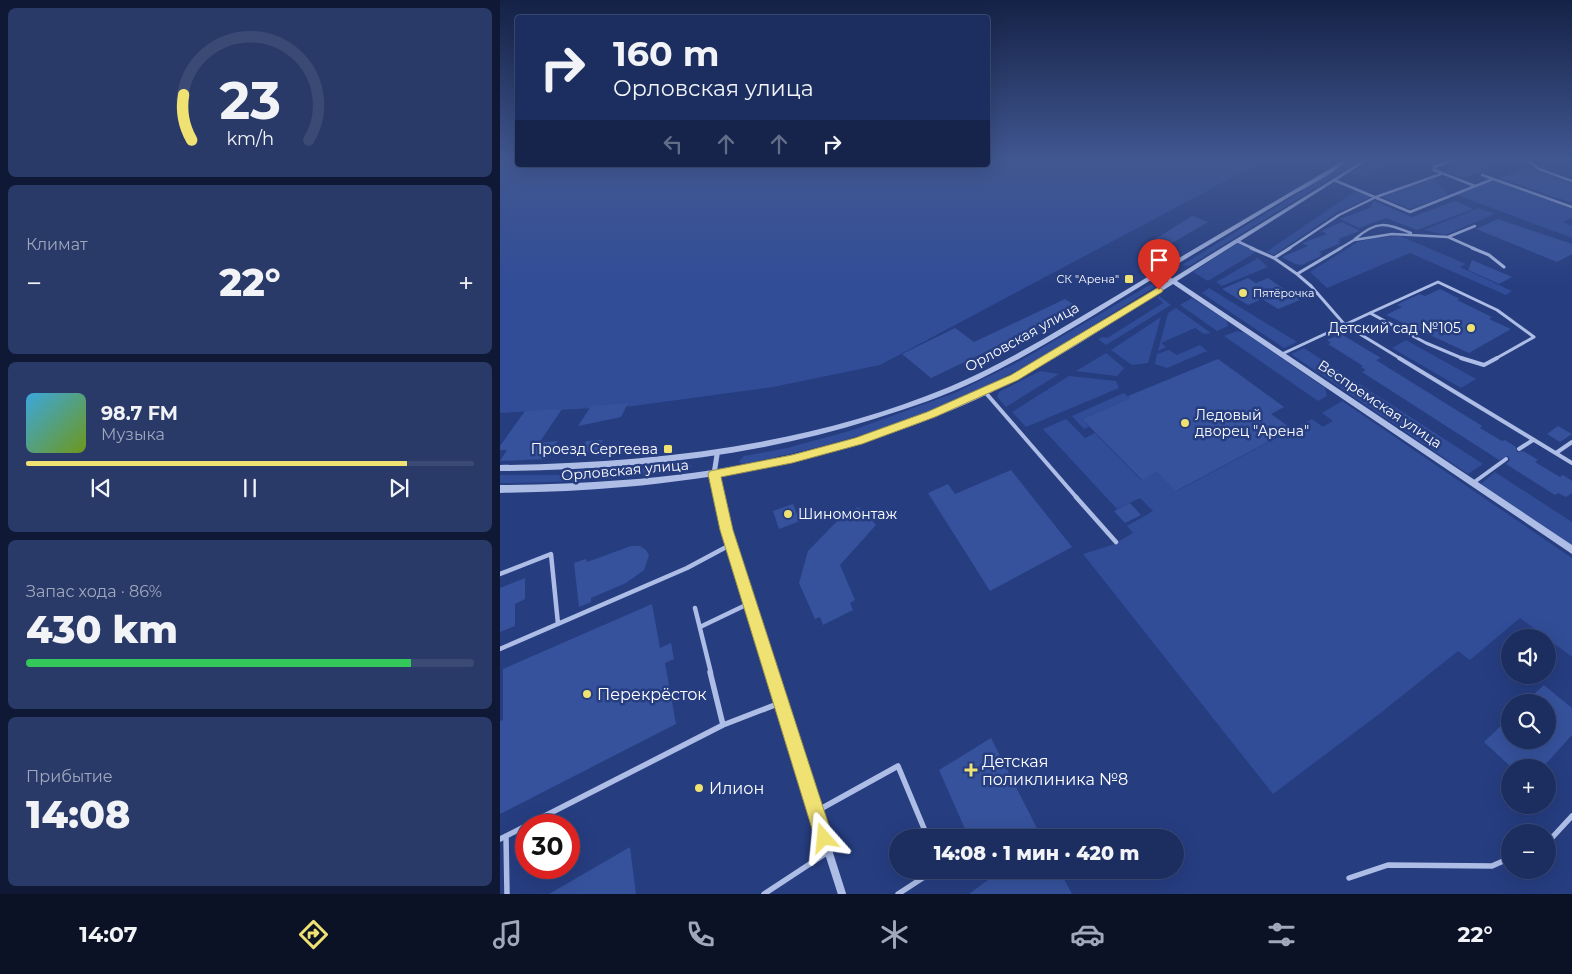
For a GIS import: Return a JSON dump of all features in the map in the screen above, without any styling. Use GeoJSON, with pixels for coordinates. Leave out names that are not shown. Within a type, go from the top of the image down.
{"type":"FeatureCollection","features":[{"type":"Feature","properties":{"kind":"street","name":"Орловская улица"},"geometry":{"type":"LineString","coordinates":[[500,468],[575,468],[717,455],[827,432],[882,415],[951,389],[993,370],[1276,203]]}},
{"type":"Feature","properties":{"kind":"street","name":"Орловская улица"},"geometry":{"type":"LineString","coordinates":[[500,489],[552,489],[714,474],[792,459],[858,441],[913,422],[985,392],[1087,334],[1298,203]]}},
{"type":"Feature","properties":{"kind":"street"},"geometry":{"type":"LineString","coordinates":[[1157,274],[1173,281]]}},
{"type":"Feature","properties":{"kind":"street","name":"Веспремская улица"},"geometry":{"type":"LineString","coordinates":[[1173,281],[1572,550]]}},
{"type":"Feature","properties":{"kind":"street"},"geometry":{"type":"LineString","coordinates":[[717,455],[714,474],[726,530],[842,894]]}},
{"type":"Feature","properties":{"kind":"lane"},"geometry":{"type":"LineString","coordinates":[[1274,258],[1340,215],[1365,203]]}},
{"type":"Feature","properties":{"kind":"lane"},"geometry":{"type":"LineString","coordinates":[[1389,203],[1410,212],[1433,203]]}},
{"type":"Feature","properties":{"kind":"lane"},"geometry":{"type":"LineString","coordinates":[[1560,203],[1572,207]]}},
{"type":"Feature","properties":{"kind":"lane"},"geometry":{"type":"LineString","coordinates":[[1297,274],[1354,240],[1367,229],[1386,223],[1413,234]]}},
{"type":"Feature","properties":{"kind":"lane"},"geometry":{"type":"LineString","coordinates":[[1448,237],[1476,226]]}},
{"type":"Feature","properties":{"kind":"lane"},"geometry":{"type":"LineString","coordinates":[[1354,240],[1374,236],[1413,234],[1448,237],[1489,254],[1504,267]]}},
{"type":"Feature","properties":{"kind":"lane"},"geometry":{"type":"LineString","coordinates":[[1237,241],[1274,258],[1297,274],[1311,286],[1345,325],[1572,463]]}},
{"type":"Feature","properties":{"kind":"lane"},"geometry":{"type":"LineString","coordinates":[[1282,354],[1370,313],[1438,282],[1497,310],[1534,337],[1484,365],[1457,358],[1430,346],[1370,313]]}},
{"type":"Feature","properties":{"kind":"lane"},"geometry":{"type":"LineString","coordinates":[[985,392],[1116,542]]}},
{"type":"Feature","properties":{"kind":"lane"},"geometry":{"type":"LineString","coordinates":[[1519,450],[1533,440]]}},
{"type":"Feature","properties":{"kind":"lane"},"geometry":{"type":"LineString","coordinates":[[1556,453],[1572,442]]}},
{"type":"Feature","properties":{"kind":"lane"},"geometry":{"type":"LineString","coordinates":[[1472,483],[1506,459]]}},
{"type":"Feature","properties":{"kind":"lane"},"geometry":{"type":"LineString","coordinates":[[500,649],[687,568],[732,544]]}},
{"type":"Feature","properties":{"kind":"lane"},"geometry":{"type":"LineString","coordinates":[[500,574],[551,554],[558,624]]}},
{"type":"Feature","properties":{"kind":"lane"},"geometry":{"type":"LineString","coordinates":[[700,627],[750,603]]}},
{"type":"Feature","properties":{"kind":"lane"},"geometry":{"type":"LineString","coordinates":[[695,608],[723,725]]}},
{"type":"Feature","properties":{"kind":"lane"},"geometry":{"type":"LineString","coordinates":[[549,814],[723,725],[780,702]]}},
{"type":"Feature","properties":{"kind":"lane"},"geometry":{"type":"LineString","coordinates":[[815,812],[898,766],[924,829]]}},
{"type":"Feature","properties":{"kind":"lane"},"geometry":{"type":"LineString","coordinates":[[1556,833],[1572,816]]}},
{"type":"Feature","properties":{"kind":"lane"},"geometry":{"type":"LineString","coordinates":[[507,894],[503,838],[515,832]]}},
{"type":"Feature","properties":{"kind":"lane"},"geometry":{"type":"LineString","coordinates":[[764,894],[828,852]]}},
{"type":"Feature","properties":{"kind":"lane"},"geometry":{"type":"LineString","coordinates":[[1349,878],[1388,865],[1492,866],[1501,862]]}},
{"type":"Feature","properties":{"kind":"lane"},"geometry":{"type":"LineString","coordinates":[[898,894],[920,879]]}},
{"type":"Feature","properties":{"kind":"shaded area"},"geometry":{"type":"Polygon","coordinates":[[[500,203],[1185,203],[880,365],[773,387],[633,406],[500,413],[500,203]]]}},
{"type":"Feature","properties":{"kind":"shaded area"},"geometry":{"type":"Polygon","coordinates":[[[1283,203],[1291,203],[1189,266],[1182,265],[1283,203]]]}},
{"type":"Feature","properties":{"kind":"shaded area"},"geometry":{"type":"Polygon","coordinates":[[[1339,203],[1358,203],[1336,213],[1274,255],[1266,252],[1339,203]]]}},
{"type":"Feature","properties":{"kind":"shaded area"},"geometry":{"type":"Polygon","coordinates":[[[1395,203],[1427,203],[1410,209],[1395,203]]]}},
{"type":"Feature","properties":{"kind":"shaded area"},"geometry":{"type":"Polygon","coordinates":[[[1478,203],[1555,203],[1572,209],[1572,218],[1563,222],[1572,226],[1572,238],[1478,203]]]}},
{"type":"Feature","properties":{"kind":"shaded area"},"geometry":{"type":"Polygon","coordinates":[[[1479,208],[1495,214],[1445,235],[1424,230],[1479,208]]]}},
{"type":"Feature","properties":{"kind":"shaded area"},"geometry":{"type":"Polygon","coordinates":[[[1400,236],[1466,264],[1460,267],[1512,291],[1506,295],[1410,253],[1327,288],[1310,272],[1358,242],[1374,238],[1400,236]]]}},
{"type":"Feature","properties":{"kind":"shaded area"},"geometry":{"type":"Polygon","coordinates":[[[1238,243],[1256,252],[1208,281],[1193,272],[1238,243]]]}},
{"type":"Feature","properties":{"kind":"shaded area"},"geometry":{"type":"Polygon","coordinates":[[[1258,258],[1268,267],[1222,286],[1216,282],[1258,258]]]}},
{"type":"Feature","properties":{"kind":"shaded area"},"geometry":{"type":"Polygon","coordinates":[[[1151,284],[1154,286],[1153,288],[1052,351],[960,399],[869,433],[743,464],[738,462],[744,456],[787,448],[853,430],[955,393],[1020,361],[1151,284]]]}},
{"type":"Feature","properties":{"kind":"shaded area"},"geometry":{"type":"Polygon","coordinates":[[[1209,288],[1297,342],[1284,348],[1202,293],[1209,288]]]}},
{"type":"Feature","properties":{"kind":"shaded area"},"geometry":{"type":"Polygon","coordinates":[[[1159,296],[1171,305],[1106,345],[1098,339],[1107,338],[1163,303],[1158,298],[1159,296]]]}},
{"type":"Feature","properties":{"kind":"shaded area"},"geometry":{"type":"Polygon","coordinates":[[[1192,298],[1227,321],[1228,326],[1217,331],[1180,305],[1192,298]]]}},
{"type":"Feature","properties":{"kind":"shaded area"},"geometry":{"type":"Polygon","coordinates":[[[1176,308],[1211,333],[1204,334],[1195,328],[1161,343],[1166,347],[1158,351],[1168,313],[1176,308]]]}},
{"type":"Feature","properties":{"kind":"shaded area"},"geometry":{"type":"Polygon","coordinates":[[[1161,317],[1148,363],[1132,365],[1111,350],[1161,317]]]}},
{"type":"Feature","properties":{"kind":"shaded area"},"geometry":{"type":"Polygon","coordinates":[[[1237,331],[1245,333],[1325,388],[1327,396],[1318,401],[1224,336],[1237,331]]]}},
{"type":"Feature","properties":{"kind":"shaded area"},"geometry":{"type":"Polygon","coordinates":[[[1406,340],[1476,379],[1461,388],[1392,348],[1406,340]]]}},
{"type":"Feature","properties":{"kind":"shaded area"},"geometry":{"type":"Polygon","coordinates":[[[1200,345],[1207,351],[1167,368],[1155,364],[1157,354],[1169,350],[1177,355],[1200,345]]]}},
{"type":"Feature","properties":{"kind":"shaded area"},"geometry":{"type":"Polygon","coordinates":[[[1304,348],[1483,464],[1468,474],[1291,354],[1304,348]]]}},
{"type":"Feature","properties":{"kind":"shaded area"},"geometry":{"type":"Polygon","coordinates":[[[1106,353],[1124,368],[1117,376],[1076,371],[1106,353]]]}},
{"type":"Feature","properties":{"kind":"shaded area"},"geometry":{"type":"Polygon","coordinates":[[[1040,371],[1059,374],[1006,407],[997,397],[999,392],[1040,371]]]}},
{"type":"Feature","properties":{"kind":"shaded area"},"geometry":{"type":"Polygon","coordinates":[[[1069,376],[1116,381],[1119,388],[1026,427],[1012,412],[1069,376]]]}},
{"type":"Feature","properties":{"kind":"shaded area"},"geometry":{"type":"Polygon","coordinates":[[[1124,393],[1130,398],[1082,419],[1089,427],[1084,429],[1072,416],[1124,393]]]}},
{"type":"Feature","properties":{"kind":"shaded area"},"geometry":{"type":"Polygon","coordinates":[[[1342,401],[1572,558],[1572,657],[1556,645],[1556,629],[1535,629],[1520,618],[1507,629],[1501,629],[1501,634],[1470,660],[1458,651],[1383,711],[1273,794],[1083,554],[1112,545],[1133,533],[1127,526],[1153,511],[1140,498],[1117,509],[1043,429],[1066,419],[1085,438],[1095,433],[1141,480],[1157,472],[1177,491],[1312,419],[1323,427],[1333,421],[1322,413],[1342,401]]]}},
{"type":"Feature","properties":{"kind":"shaded area"},"geometry":{"type":"Polygon","coordinates":[[[688,464],[692,466],[685,471],[662,474],[569,481],[500,483],[500,475],[564,475],[688,464]]]}},
{"type":"Feature","properties":{"kind":"shaded area"},"geometry":{"type":"Polygon","coordinates":[[[1495,472],[1572,522],[1572,545],[1481,484],[1495,472]]]}},
{"type":"Feature","properties":{"kind":"building"},"geometry":{"type":"Polygon","coordinates":[[[1373,203],[1378,203],[1412,217],[1450,203],[1459,203],[1473,209],[1417,230],[1386,218],[1359,228],[1340,219],[1370,208],[1373,203]]]}},
{"type":"Feature","properties":{"kind":"building"},"geometry":{"type":"Polygon","coordinates":[[[1192,216],[1208,222],[1167,246],[1152,241],[1192,216]]]}},
{"type":"Feature","properties":{"kind":"building"},"geometry":{"type":"Polygon","coordinates":[[[1498,219],[1572,244],[1572,254],[1557,262],[1476,229],[1498,219]]]}},
{"type":"Feature","properties":{"kind":"building"},"geometry":{"type":"Polygon","coordinates":[[[1342,222],[1360,231],[1338,239],[1341,240],[1338,242],[1341,243],[1319,252],[1322,254],[1319,255],[1321,256],[1302,265],[1295,264],[1282,257],[1308,246],[1302,243],[1327,234],[1321,231],[1342,222]]]}},
{"type":"Feature","properties":{"kind":"building"},"geometry":{"type":"Polygon","coordinates":[[[1472,260],[1512,277],[1499,284],[1468,270],[1472,260]]]}},
{"type":"Feature","properties":{"kind":"building"},"geometry":{"type":"Polygon","coordinates":[[[1248,278],[1256,283],[1268,278],[1300,300],[1278,309],[1262,299],[1248,305],[1222,289],[1248,278]]]}},
{"type":"Feature","properties":{"kind":"building"},"geometry":{"type":"Polygon","coordinates":[[[1440,289],[1460,299],[1457,300],[1492,317],[1489,319],[1511,329],[1469,353],[1386,315],[1402,307],[1397,305],[1404,301],[1420,294],[1425,296],[1440,289]]]}},
{"type":"Feature","properties":{"kind":"building"},"geometry":{"type":"Polygon","coordinates":[[[1065,299],[1079,308],[1017,339],[1015,338],[931,378],[902,354],[955,328],[974,342],[1065,299]]]}},
{"type":"Feature","properties":{"kind":"building"},"geometry":{"type":"Polygon","coordinates":[[[1341,334],[1381,358],[1376,360],[1482,426],[1480,428],[1516,447],[1517,452],[1523,451],[1538,460],[1535,462],[1560,477],[1563,475],[1572,481],[1572,493],[1566,497],[1558,493],[1555,495],[1506,464],[1510,460],[1508,456],[1499,460],[1362,372],[1366,370],[1361,367],[1363,366],[1328,344],[1331,343],[1327,340],[1341,334]]]}},
{"type":"Feature","properties":{"kind":"building","name":"Ледовый дворец \"Арена\""},"geometry":{"type":"Polygon","coordinates":[[[1218,359],[1284,407],[1271,414],[1292,429],[1176,491],[1157,472],[1142,480],[1082,419],[1130,398],[1128,396],[1218,359]]]}},
{"type":"Feature","properties":{"kind":"building"},"geometry":{"type":"Polygon","coordinates":[[[628,403],[621,417],[578,426],[591,406],[628,403]]]}},
{"type":"Feature","properties":{"kind":"building"},"geometry":{"type":"Polygon","coordinates":[[[562,409],[539,443],[558,441],[546,459],[500,461],[507,450],[500,450],[500,446],[525,411],[562,409]]]}},
{"type":"Feature","properties":{"kind":"building"},"geometry":{"type":"Polygon","coordinates":[[[1558,426],[1572,434],[1560,442],[1547,434],[1558,426]]]}},
{"type":"Feature","properties":{"kind":"building"},"geometry":{"type":"Polygon","coordinates":[[[603,440],[596,452],[579,453],[586,441],[603,440]]]}},
{"type":"Feature","properties":{"kind":"building"},"geometry":{"type":"Polygon","coordinates":[[[1011,470],[1072,547],[990,591],[928,493],[948,484],[955,494],[1011,470]]]}},
{"type":"Feature","properties":{"kind":"building"},"geometry":{"type":"Polygon","coordinates":[[[1130,503],[1141,515],[1125,523],[1114,511],[1130,503]]]}},
{"type":"Feature","properties":{"kind":"building"},"geometry":{"type":"Polygon","coordinates":[[[793,504],[800,521],[779,529],[773,511],[793,504]]]}},
{"type":"Feature","properties":{"kind":"building"},"geometry":{"type":"Polygon","coordinates":[[[857,507],[877,518],[873,522],[876,525],[840,565],[855,600],[850,603],[853,610],[823,625],[820,617],[815,619],[799,583],[808,551],[847,511],[852,512],[857,507]]]}},
{"type":"Feature","properties":{"kind":"building"},"geometry":{"type":"Polygon","coordinates":[[[631,546],[640,546],[649,555],[644,570],[626,583],[591,598],[591,602],[579,607],[574,563],[586,559],[587,562],[631,546]]]}},
{"type":"Feature","properties":{"kind":"building"},"geometry":{"type":"Polygon","coordinates":[[[525,578],[525,599],[515,604],[515,626],[500,632],[500,588],[525,578]]]}},
{"type":"Feature","properties":{"kind":"building","name":"Перекрёсток"},"geometry":{"type":"Polygon","coordinates":[[[652,604],[660,648],[671,643],[674,659],[665,663],[676,724],[500,814],[500,721],[503,720],[503,669],[652,604]]]}},
{"type":"Feature","properties":{"kind":"building"},"geometry":{"type":"Polygon","coordinates":[[[1544,685],[1555,694],[1534,694],[1544,685]]]}},
{"type":"Feature","properties":{"kind":"building"},"geometry":{"type":"Polygon","coordinates":[[[1556,695],[1572,708],[1572,735],[1550,759],[1502,759],[1484,742],[1501,726],[1501,749],[1556,749],[1556,695]]]}},
{"type":"Feature","properties":{"kind":"building"},"geometry":{"type":"Polygon","coordinates":[[[991,738],[1037,829],[965,829],[939,770],[991,738]]]}},
{"type":"Feature","properties":{"kind":"building"},"geometry":{"type":"Polygon","coordinates":[[[630,847],[636,894],[549,894],[575,879],[580,879],[580,876],[630,847]]]}},
{"type":"Feature","properties":{"kind":"building"},"geometry":{"type":"Polygon","coordinates":[[[1064,879],[1072,894],[969,894],[988,880],[1064,879]]]}},
{"type":"Feature","properties":{"kind":"place","name":"СК \"Арена\""},"geometry":{"type":"Point","coordinates":[1129,279]}},
{"type":"Feature","properties":{"kind":"place","name":"Пятёрочка"},"geometry":{"type":"Point","coordinates":[1243,293]}},
{"type":"Feature","properties":{"kind":"place","name":"Детский сад №105"},"geometry":{"type":"Point","coordinates":[1471,328]}},
{"type":"Feature","properties":{"kind":"place","name":"Ледовый дворец \"Арена\""},"geometry":{"type":"Point","coordinates":[1185,423]}},
{"type":"Feature","properties":{"kind":"place","name":"Проезд Сергеева"},"geometry":{"type":"Point","coordinates":[668,449]}},
{"type":"Feature","properties":{"kind":"place","name":"Шиномонтаж"},"geometry":{"type":"Point","coordinates":[788,514]}},
{"type":"Feature","properties":{"kind":"place","name":"Перекрёсток"},"geometry":{"type":"Point","coordinates":[587,694]}},
{"type":"Feature","properties":{"kind":"place","name":"Детская поликлиника №8"},"geometry":{"type":"Point","coordinates":[971,770]}},
{"type":"Feature","properties":{"kind":"place","name":"Илион"},"geometry":{"type":"Point","coordinates":[699,788]}},
{"type":"Feature","properties":{"kind":"route"},"geometry":{"type":"LineString","coordinates":[[824,838],[780,702],[739,563],[726,530],[714,474],[792,459],[858,441],[931,415],[985,392],[1014,377],[1159,290]]}}]}
